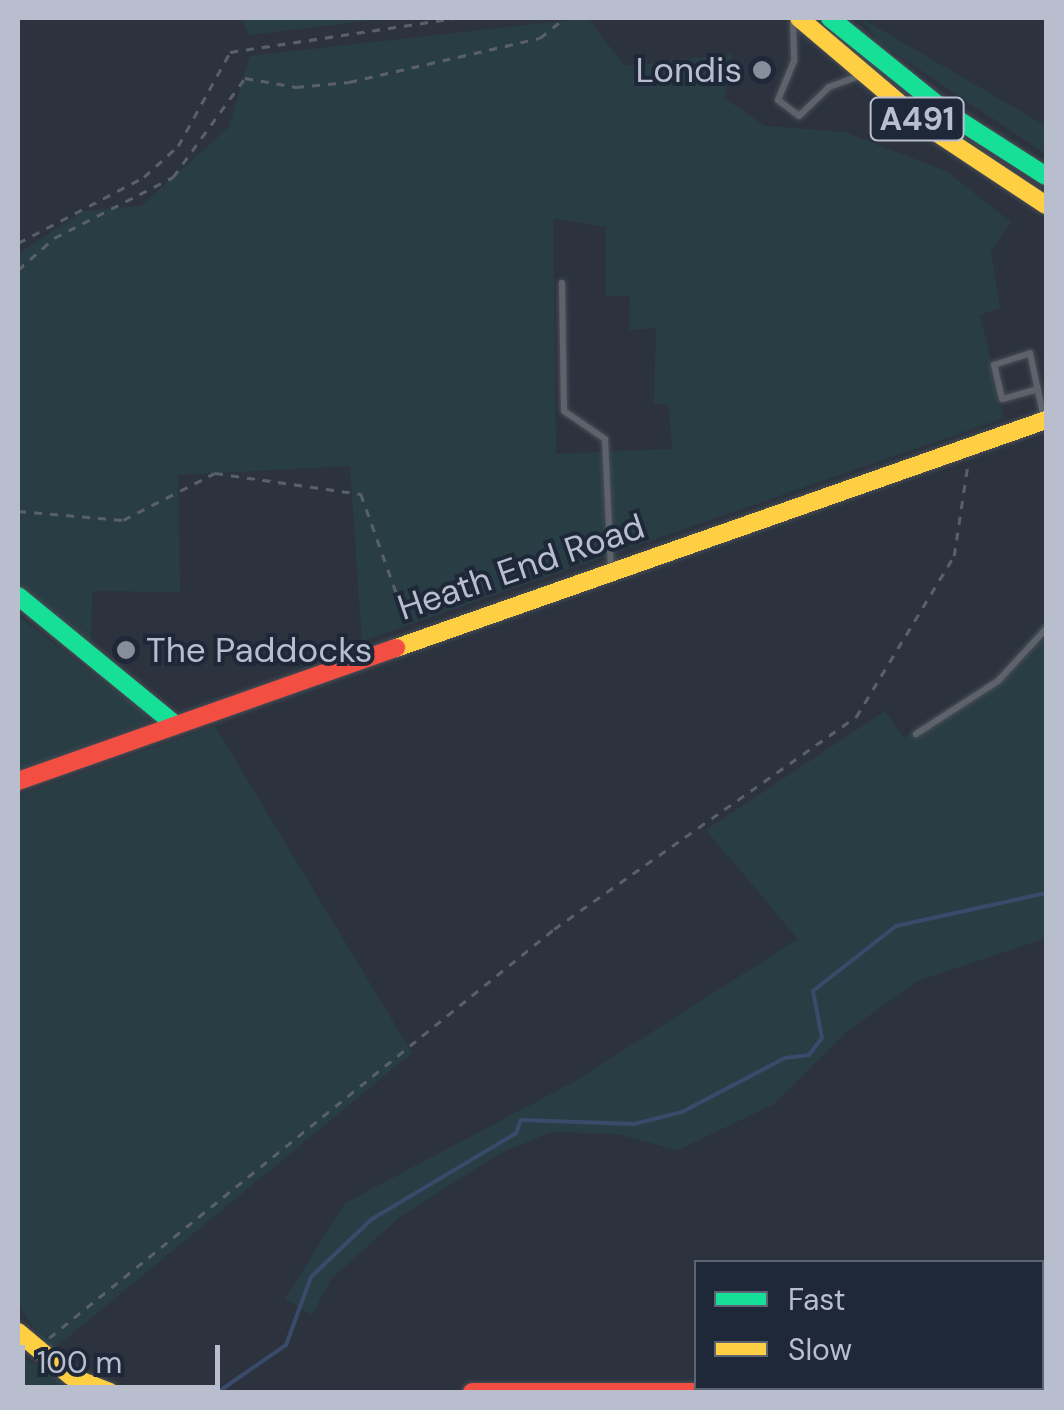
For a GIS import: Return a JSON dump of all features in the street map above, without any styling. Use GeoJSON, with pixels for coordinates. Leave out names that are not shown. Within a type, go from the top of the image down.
{"type":"FeatureCollection","features":[{"type":"Feature","properties":{"kind":"main road","name":"A491"},"geometry":{"type":"LineString","coordinates":[[796,18],[863,75],[1046,205]]}},
{"type":"Feature","properties":{"kind":"main road","name":"A491"},"geometry":{"type":"LineString","coordinates":[[830,18],[948,114],[1046,176]]}},
{"type":"Feature","properties":{"kind":"main road","name":"Heath End Road"},"geometry":{"type":"LineString","coordinates":[[18,780],[172,722],[1045,420]]}},
{"type":"Feature","properties":{"kind":"main road"},"geometry":{"type":"LineString","coordinates":[[18,596],[172,722]]}},
{"type":"Feature","properties":{"kind":"main road"},"geometry":{"type":"LineString","coordinates":[[18,1332],[36,1348],[110,1392]]}},
{"type":"Feature","properties":{"kind":"main road"},"geometry":{"type":"LineString","coordinates":[[934,1392],[980,1390]]}},
{"type":"Feature","properties":{"kind":"main road"},"geometry":{"type":"LineString","coordinates":[[472,1392],[775,1392]]}},
{"type":"Feature","properties":{"kind":"lane"},"geometry":{"type":"LineString","coordinates":[[796,18],[794,61],[778,100],[799,116],[829,87],[863,75]]}},
{"type":"Feature","properties":{"kind":"lane"},"geometry":{"type":"LineString","coordinates":[[562,283],[564,412],[605,439],[611,571]]}},
{"type":"Feature","properties":{"kind":"lane"},"geometry":{"type":"LineString","coordinates":[[1038,389],[1002,400],[994,365],[1030,353],[1045,420]]}},
{"type":"Feature","properties":{"kind":"lane"},"geometry":{"type":"LineString","coordinates":[[916,734],[998,681],[1046,629]]}},
{"type":"Feature","properties":{"kind":"path"},"geometry":{"type":"LineString","coordinates":[[18,243],[144,178],[178,146],[230,52],[455,18]]}},
{"type":"Feature","properties":{"kind":"path"},"geometry":{"type":"LineString","coordinates":[[18,270],[54,238],[173,178],[245,78],[296,88],[350,82],[540,38],[566,18]]}},
{"type":"Feature","properties":{"kind":"path"},"geometry":{"type":"LineString","coordinates":[[36,1348],[554,929],[856,717],[954,556],[970,446]]}},
{"type":"Feature","properties":{"kind":"path"},"geometry":{"type":"LineString","coordinates":[[18,511],[123,520],[215,474],[361,494],[412,638]]}},
{"type":"Feature","properties":{"kind":"green space"},"geometry":{"type":"Polygon","coordinates":[[[241,18],[390,18],[249,35],[241,18]]]}},
{"type":"Feature","properties":{"kind":"green space"},"geometry":{"type":"Polygon","coordinates":[[[588,18],[624,66],[732,54],[724,98],[765,126],[844,132],[946,171],[1011,222],[991,251],[1000,308],[980,315],[1004,418],[362,641],[350,466],[178,475],[180,592],[92,591],[91,649],[18,588],[18,254],[84,211],[141,206],[229,127],[250,56],[588,18]],[[553,218],[556,454],[672,449],[669,405],[654,404],[656,328],[629,330],[630,296],[606,296],[606,227],[553,218]]]}},
{"type":"Feature","properties":{"kind":"green space"},"geometry":{"type":"Polygon","coordinates":[[[861,18],[1046,126],[1046,154],[878,42],[861,18]]]}},
{"type":"Feature","properties":{"kind":"green space"},"geometry":{"type":"Polygon","coordinates":[[[18,616],[147,715],[148,722],[18,770],[18,616]]]}},
{"type":"Feature","properties":{"kind":"green space"},"geometry":{"type":"Polygon","coordinates":[[[1046,619],[1046,938],[917,981],[848,1031],[774,1104],[678,1150],[617,1134],[551,1132],[499,1154],[401,1216],[331,1279],[312,1315],[285,1299],[345,1203],[572,1083],[798,939],[706,830],[885,711],[903,738],[1002,673],[1046,619]]]}},
{"type":"Feature","properties":{"kind":"green space"},"geometry":{"type":"Polygon","coordinates":[[[215,726],[412,1053],[51,1351],[18,1305],[18,795],[215,726]]]}},
{"type":"Feature","properties":{"kind":"green space"},"geometry":{"type":"Polygon","coordinates":[[[18,1355],[80,1389],[88,1392],[18,1392],[18,1355]]]}},
{"type":"Feature","properties":{"kind":"waterway"},"geometry":{"type":"LineString","coordinates":[[218,1392],[286,1345],[311,1277],[372,1219],[516,1133],[521,1120],[634,1124],[682,1112],[785,1058],[809,1055],[822,1038],[813,991],[896,926],[1046,893]]}},
{"type":"Feature","properties":{"kind":"traffic: fast"},"geometry":{"type":"LineString","coordinates":[[830,18],[949,114],[1046,176]]}},
{"type":"Feature","properties":{"kind":"traffic: fast"},"geometry":{"type":"LineString","coordinates":[[18,596],[172,722]]}},
{"type":"Feature","properties":{"kind":"traffic: slow"},"geometry":{"type":"LineString","coordinates":[[799,18],[925,125],[1046,205]]}},
{"type":"Feature","properties":{"kind":"traffic: slow"},"geometry":{"type":"LineString","coordinates":[[396,648],[1046,420]]}},
{"type":"Feature","properties":{"kind":"traffic: slow"},"geometry":{"type":"LineString","coordinates":[[18,1332],[72,1377],[110,1392]]}},
{"type":"Feature","properties":{"kind":"traffic: jam"},"geometry":{"type":"LineString","coordinates":[[18,781],[396,648]]}},
{"type":"Feature","properties":{"kind":"traffic: jam"},"geometry":{"type":"LineString","coordinates":[[934,1392],[980,1390]]}},
{"type":"Feature","properties":{"kind":"traffic: jam"},"geometry":{"type":"LineString","coordinates":[[472,1392],[775,1392]]}},
{"type":"Feature","properties":{"kind":"place","name":"Londis"},"geometry":{"type":"Point","coordinates":[762,70]}},
{"type":"Feature","properties":{"kind":"place","name":"The Paddocks"},"geometry":{"type":"Point","coordinates":[126,650]}}]}
